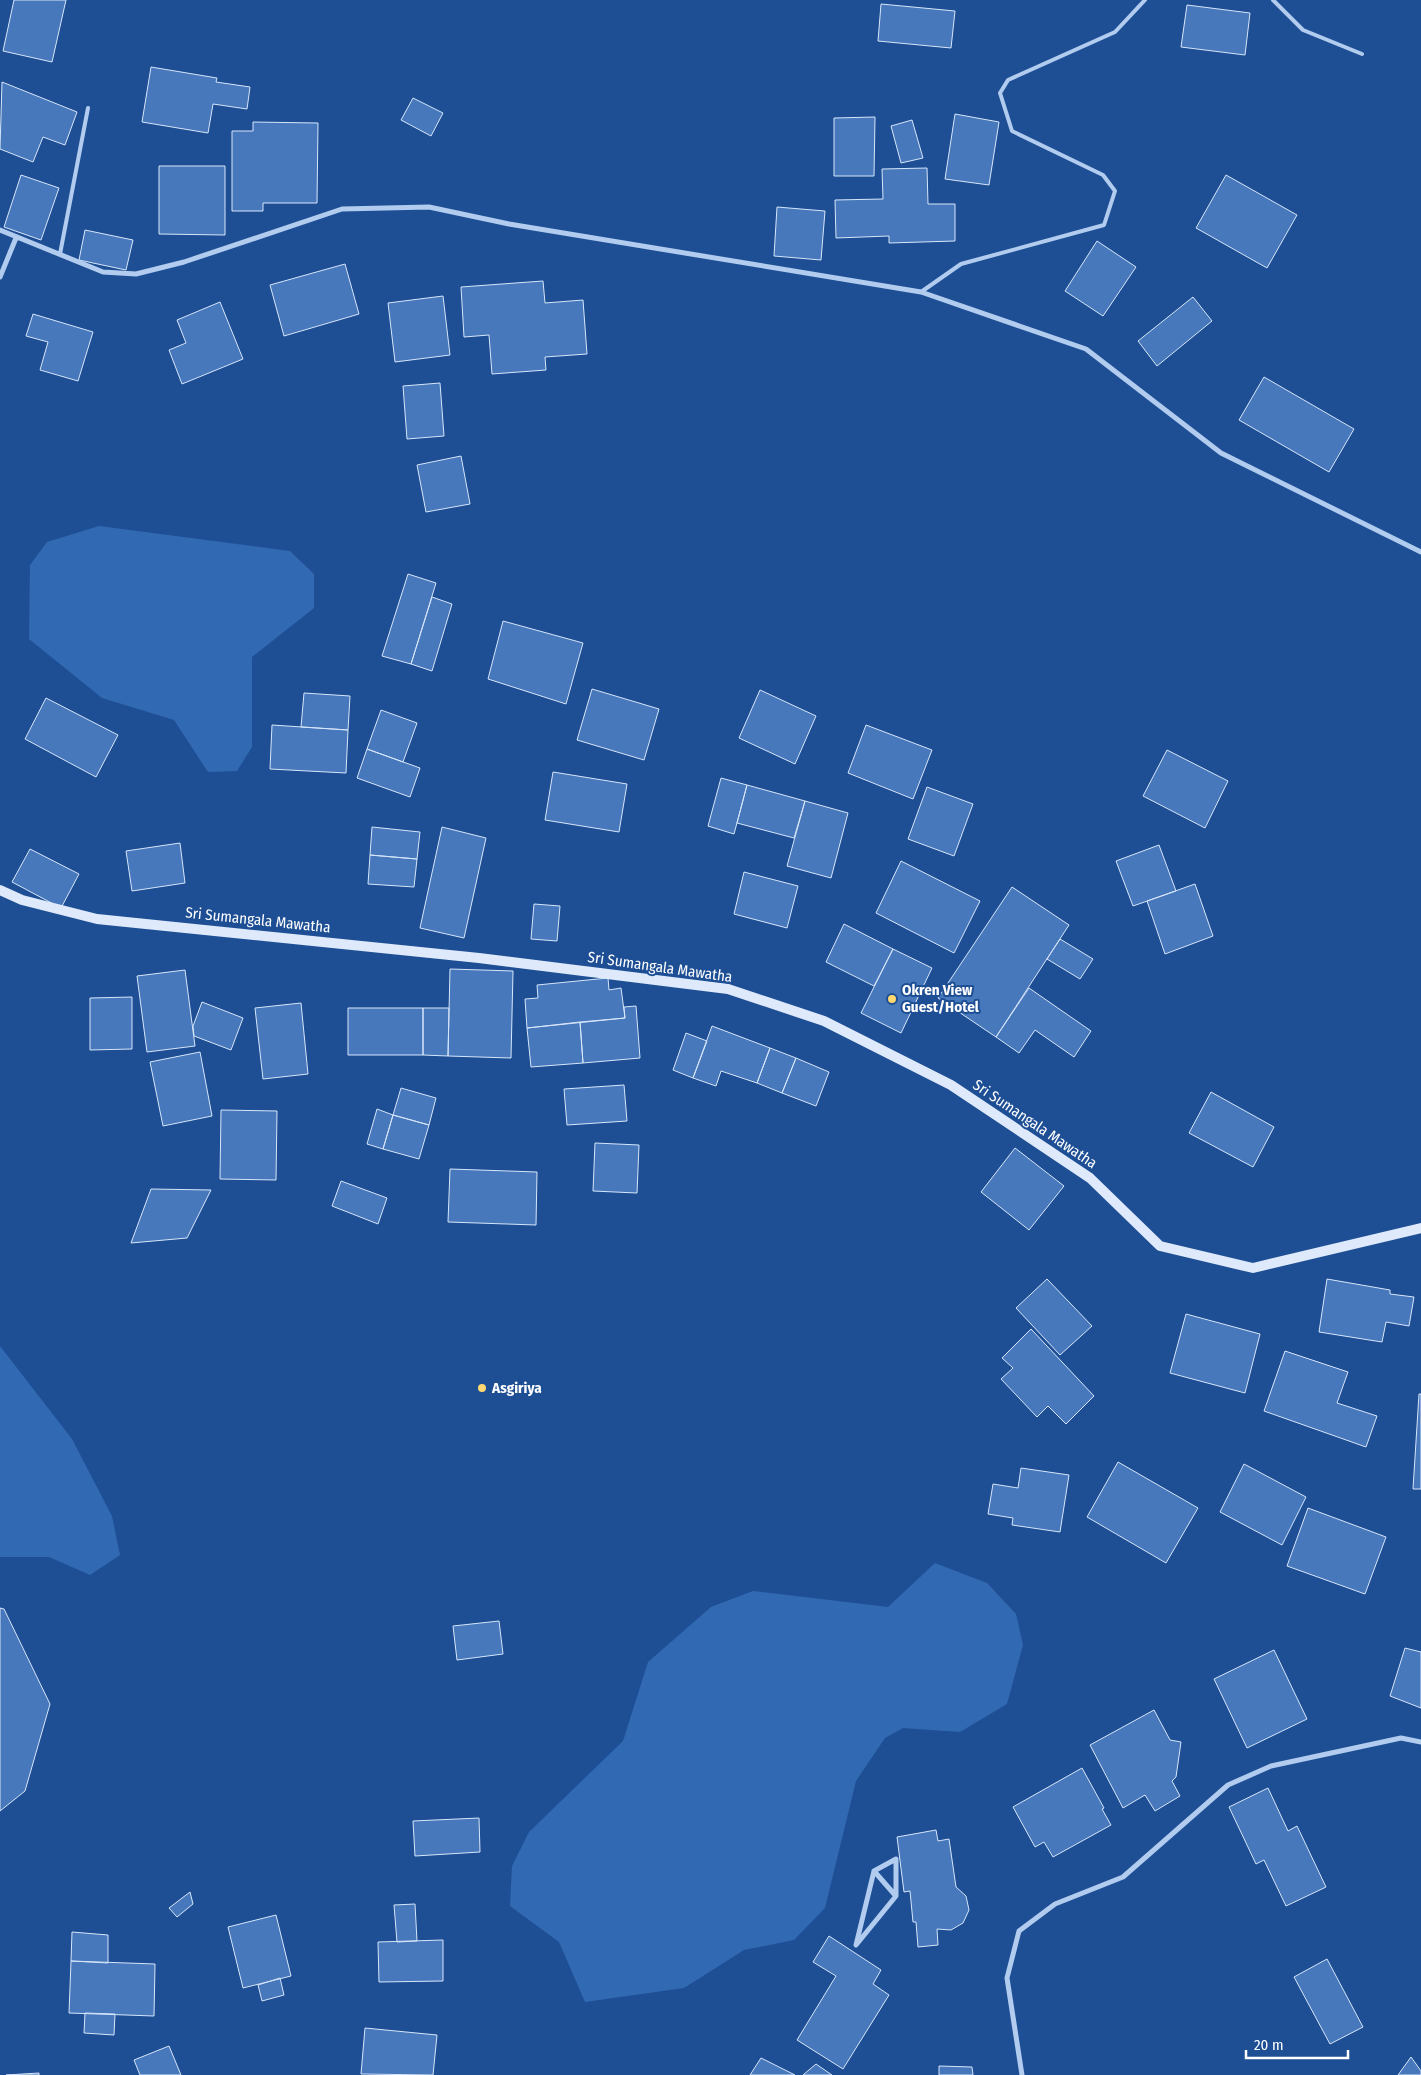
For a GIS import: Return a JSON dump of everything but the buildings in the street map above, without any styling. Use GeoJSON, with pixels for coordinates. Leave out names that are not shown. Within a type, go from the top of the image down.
{"type":"FeatureCollection","features":[{"type":"Feature","properties":{"kind":"street"},"geometry":{"type":"LineString","coordinates":[[0,230],[103,272],[136,274],[184,262],[342,209],[429,207],[509,224],[922,292],[1086,349],[1222,453],[1421,552]]}},
{"type":"Feature","properties":{"kind":"street"},"geometry":{"type":"LineString","coordinates":[[0,277],[16,238]]}},
{"type":"Feature","properties":{"kind":"street","name":"Sri Sumangala Mawatha"},"geometry":{"type":"LineString","coordinates":[[0,890],[22,900],[97,919],[480,958],[728,990],[824,1021],[951,1084],[1090,1178],[1160,1246],[1253,1268],[1421,1228]]}},
{"type":"Feature","properties":{"kind":"street"},"geometry":{"type":"LineString","coordinates":[[1022,2075],[1007,1978],[1019,1931],[1055,1904],[1123,1877],[1228,1785],[1271,1766],[1401,1738],[1421,1742]]}},
{"type":"Feature","properties":{"kind":"street"},"geometry":{"type":"LineString","coordinates":[[896,1859],[896,1896],[856,1945],[874,1871],[896,1859]]}},
{"type":"Feature","properties":{"kind":"street"},"geometry":{"type":"LineString","coordinates":[[874,1871],[896,1896]]}},
{"type":"Feature","properties":{"kind":"lane"},"geometry":{"type":"LineString","coordinates":[[922,292],[961,264],[1104,225],[1115,191],[1104,175],[1012,131],[1000,93],[1008,80],[1115,32],[1145,0]]}},
{"type":"Feature","properties":{"kind":"lane"},"geometry":{"type":"LineString","coordinates":[[1273,0],[1303,30],[1362,54]]}},
{"type":"Feature","properties":{"kind":"lane"},"geometry":{"type":"LineString","coordinates":[[60,254],[88,108]]}},
{"type":"Feature","properties":{"kind":"shaded area"},"geometry":{"type":"Polygon","coordinates":[[[99,526],[290,551],[314,574],[314,608],[252,657],[252,747],[237,771],[208,772],[174,720],[102,698],[29,639],[30,565],[47,542],[99,526]]]}},
{"type":"Feature","properties":{"kind":"shaded area"},"geometry":{"type":"Polygon","coordinates":[[[0,1346],[72,1439],[112,1516],[120,1555],[90,1575],[49,1557],[0,1557],[0,1346]]]}},
{"type":"Feature","properties":{"kind":"shaded area"},"geometry":{"type":"Polygon","coordinates":[[[935,1563],[987,1583],[1016,1614],[1023,1645],[1007,1704],[960,1732],[903,1728],[885,1738],[856,1781],[825,1908],[794,1940],[744,1950],[684,1988],[585,2002],[559,1942],[510,1906],[512,1866],[529,1832],[623,1741],[648,1662],[711,1607],[753,1591],[888,1607],[935,1563]]]}},
{"type":"Feature","properties":{"kind":"place","name":"Okren View Guest/Hotel"},"geometry":{"type":"Point","coordinates":[892,999]}},
{"type":"Feature","properties":{"kind":"place","name":"Asgiriya"},"geometry":{"type":"Point","coordinates":[482,1388]}}]}
